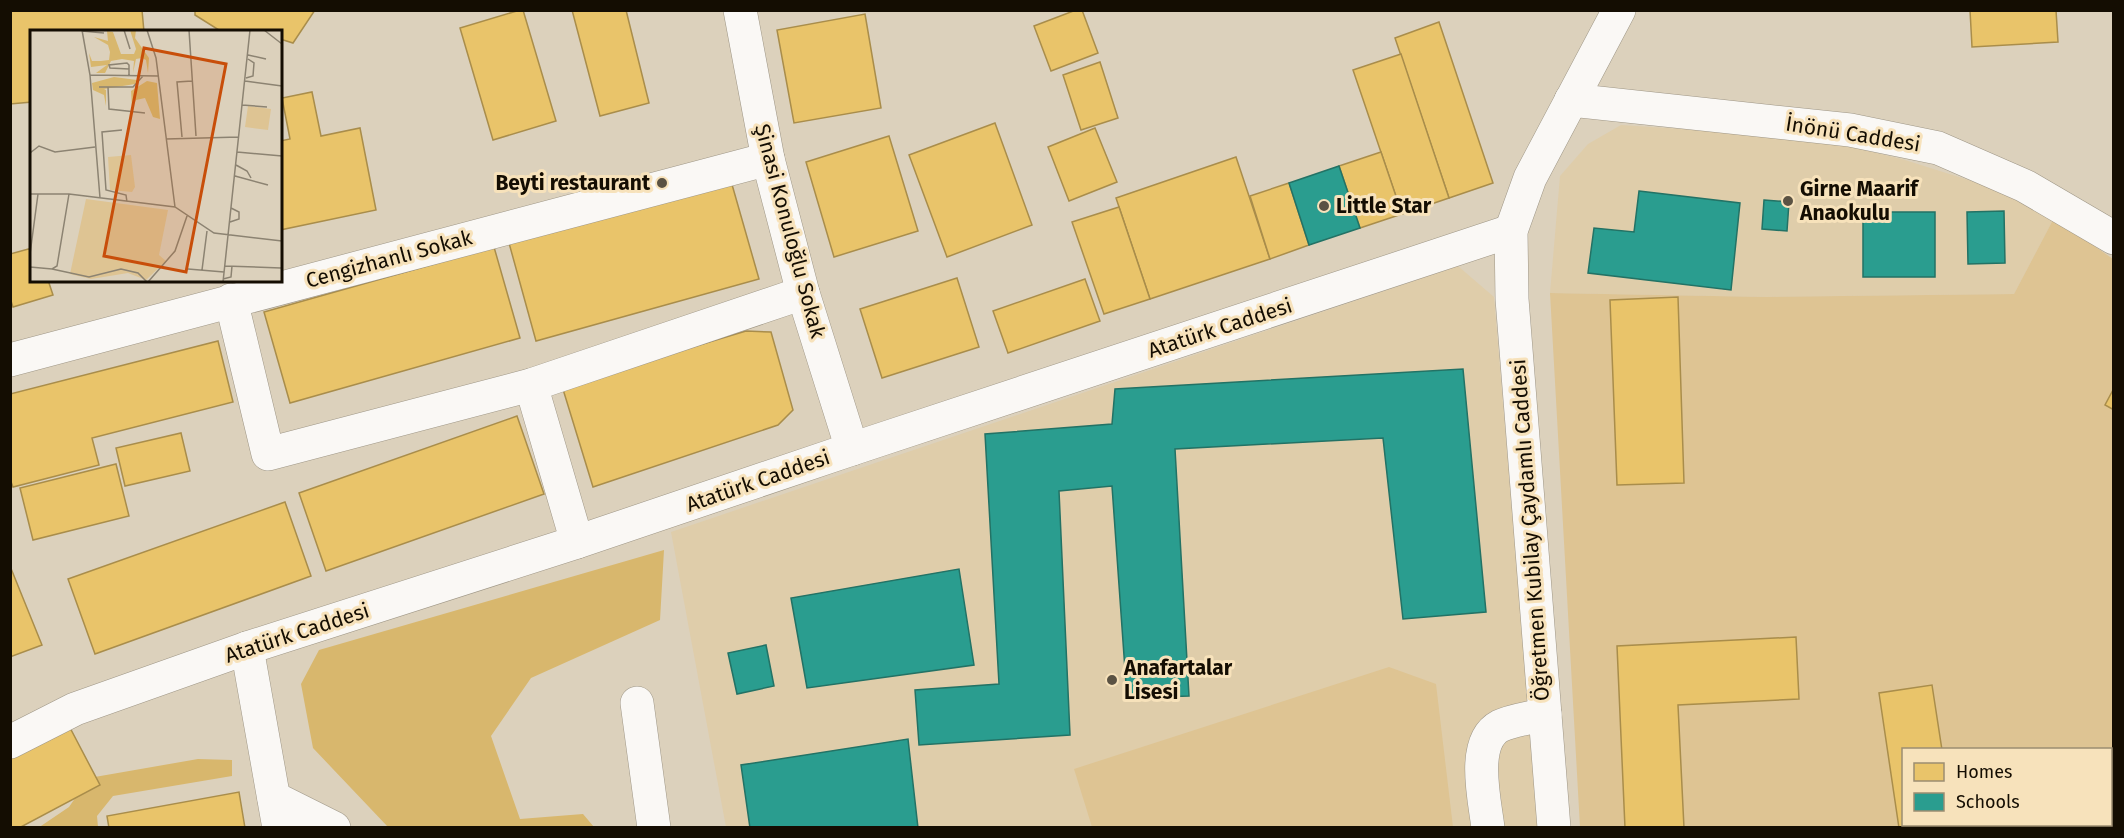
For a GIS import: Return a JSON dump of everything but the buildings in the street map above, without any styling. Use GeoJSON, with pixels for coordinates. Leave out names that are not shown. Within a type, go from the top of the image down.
{"type":"FeatureCollection","features":[{"type":"Feature","properties":{"kind":"street","name":"Şinasi Konuloğlu Sokak"},"geometry":{"type":"LineString","coordinates":[[740,10],[768,159],[803,293],[852,449]]}},
{"type":"Feature","properties":{"kind":"street"},"geometry":{"type":"LineString","coordinates":[[1511,231],[1530,178],[1619,10]]}},
{"type":"Feature","properties":{"kind":"street","name":"İnönü Caddesi"},"geometry":{"type":"LineString","coordinates":[[1571,100],[1850,130],[1938,148],[2025,186],[2114,238]]}},
{"type":"Feature","properties":{"kind":"street","name":"Cengizhanlı Sokak"},"geometry":{"type":"LineString","coordinates":[[10,360],[768,159]]}},
{"type":"Feature","properties":{"kind":"street","name":"Atatürk Caddesi"},"geometry":{"type":"LineString","coordinates":[[10,742],[75,709],[247,648],[577,543],[852,449],[1511,231]]}},
{"type":"Feature","properties":{"kind":"street","name":"Öğretmen Kubilay Çaydamlı Caddesi"},"geometry":{"type":"LineString","coordinates":[[1511,231],[1512,299],[1554,828]]}},
{"type":"Feature","properties":{"kind":"street"},"geometry":{"type":"LineString","coordinates":[[231,300],[267,454],[531,385],[803,293]]}},
{"type":"Feature","properties":{"kind":"street"},"geometry":{"type":"LineString","coordinates":[[531,385],[577,543]]}},
{"type":"Feature","properties":{"kind":"street"},"geometry":{"type":"LineString","coordinates":[[247,648],[276,813],[334,828]]}},
{"type":"Feature","properties":{"kind":"street"},"geometry":{"type":"LineString","coordinates":[[637,703],[654,828]]}},
{"type":"Feature","properties":{"kind":"street"},"geometry":{"type":"LineString","coordinates":[[1488,828],[1481,761],[1486,740],[1499,727],[1545,714]]}},
{"type":"Feature","properties":{"kind":"shaded area","name":"Girne Maarif Anaokulu"},"geometry":{"type":"Polygon","coordinates":[[[1621,125],[1816,138],[1905,160],[1981,184],[2054,218],[2014,294],[1766,297],[1550,293],[1560,176],[1588,144],[1621,125]]]}},
{"type":"Feature","properties":{"kind":"shaded area"},"geometry":{"type":"Polygon","coordinates":[[[2054,218],[2113,259],[2113,827],[1580,827],[1550,293],[1766,297],[2014,294],[2054,218]]]}},
{"type":"Feature","properties":{"kind":"shaded area","name":"Anafartalar Lisesi"},"geometry":{"type":"Polygon","coordinates":[[[1458,266],[1494,297],[1539,827],[726,827],[671,532],[1458,266]]]}},
{"type":"Feature","properties":{"kind":"shaded area"},"geometry":{"type":"Polygon","coordinates":[[[664,550],[660,620],[531,678],[491,736],[520,819],[583,814],[594,827],[388,827],[313,748],[301,684],[319,650],[664,550]]]}},
{"type":"Feature","properties":{"kind":"shaded area"},"geometry":{"type":"Polygon","coordinates":[[[1389,667],[1436,684],[1453,827],[1092,827],[1074,769],[1389,667]]]}},
{"type":"Feature","properties":{"kind":"shaded area"},"geometry":{"type":"Polygon","coordinates":[[[198,759],[232,760],[232,776],[113,796],[97,816],[98,827],[38,828],[69,807],[89,778],[198,759]]]}},
{"type":"Feature","properties":{"kind":"place","name":"Beyti restaurant"},"geometry":{"type":"Point","coordinates":[662,183]}},
{"type":"Feature","properties":{"kind":"place","name":"Girne Maarif Anaokulu"},"geometry":{"type":"Point","coordinates":[1788,201]}},
{"type":"Feature","properties":{"kind":"place","name":"Little Star"},"geometry":{"type":"Point","coordinates":[1324,206]}},
{"type":"Feature","properties":{"kind":"place","name":"Anafartalar Lisesi"},"geometry":{"type":"Point","coordinates":[1112,680]}}]}
